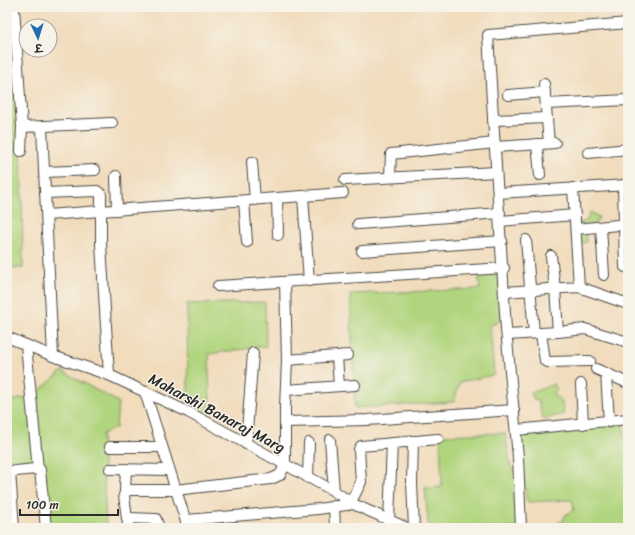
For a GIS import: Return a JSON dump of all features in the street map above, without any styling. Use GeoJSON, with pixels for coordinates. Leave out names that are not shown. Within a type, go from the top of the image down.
{"type":"FeatureCollection","features":[{"type":"Feature","properties":{"kind":"street"},"geometry":{"type":"LineString","coordinates":[[14,7],[12,29],[22,127],[21,151]]}},
{"type":"Feature","properties":{"kind":"street"},"geometry":{"type":"LineString","coordinates":[[521,528],[516,430],[507,335],[504,268],[496,172],[488,35],[628,23]]}},
{"type":"Feature","properties":{"kind":"street"},"geometry":{"type":"LineString","coordinates":[[390,176],[391,154],[495,145],[552,143],[547,118],[544,88],[508,95]]}},
{"type":"Feature","properties":{"kind":"street"},"geometry":{"type":"LineString","coordinates":[[546,104],[628,100]]}},
{"type":"Feature","properties":{"kind":"street"},"geometry":{"type":"LineString","coordinates":[[493,120],[547,118]]}},
{"type":"Feature","properties":{"kind":"street"},"geometry":{"type":"LineString","coordinates":[[22,127],[42,128],[112,123]]}},
{"type":"Feature","properties":{"kind":"street"},"geometry":{"type":"LineString","coordinates":[[42,128],[53,356]]}},
{"type":"Feature","properties":{"kind":"street"},"geometry":{"type":"LineString","coordinates":[[538,144],[540,175]]}},
{"type":"Feature","properties":{"kind":"street"},"geometry":{"type":"LineString","coordinates":[[588,153],[628,149]]}},
{"type":"Feature","properties":{"kind":"street"},"geometry":{"type":"LineString","coordinates":[[252,162],[255,200]]}},
{"type":"Feature","properties":{"kind":"street"},"geometry":{"type":"LineString","coordinates":[[44,172],[96,170]]}},
{"type":"Feature","properties":{"kind":"street"},"geometry":{"type":"LineString","coordinates":[[345,180],[390,176],[496,172]]}},
{"type":"Feature","properties":{"kind":"street"},"geometry":{"type":"LineString","coordinates":[[116,176],[118,210]]}},
{"type":"Feature","properties":{"kind":"street"},"geometry":{"type":"LineString","coordinates":[[498,193],[625,185],[625,267]]}},
{"type":"Feature","properties":{"kind":"street"},"geometry":{"type":"LineString","coordinates":[[573,188],[579,287]]}},
{"type":"Feature","properties":{"kind":"street"},"geometry":{"type":"LineString","coordinates":[[46,193],[100,192],[102,211],[101,244],[109,375]]}},
{"type":"Feature","properties":{"kind":"street"},"geometry":{"type":"LineString","coordinates":[[46,215],[343,193]]}},
{"type":"Feature","properties":{"kind":"street"},"geometry":{"type":"LineString","coordinates":[[303,196],[309,281]]}},
{"type":"Feature","properties":{"kind":"street"},"geometry":{"type":"LineString","coordinates":[[278,199],[278,235]]}},
{"type":"Feature","properties":{"kind":"street"},"geometry":{"type":"LineString","coordinates":[[244,201],[248,242]]}},
{"type":"Feature","properties":{"kind":"street"},"geometry":{"type":"LineString","coordinates":[[358,224],[575,215]]}},
{"type":"Feature","properties":{"kind":"street"},"geometry":{"type":"LineString","coordinates":[[576,229],[625,225]]}},
{"type":"Feature","properties":{"kind":"street"},"geometry":{"type":"LineString","coordinates":[[601,227],[604,275]]}},
{"type":"Feature","properties":{"kind":"street"},"geometry":{"type":"LineString","coordinates":[[526,240],[530,290],[537,333],[544,361],[590,361]]}},
{"type":"Feature","properties":{"kind":"street"},"geometry":{"type":"LineString","coordinates":[[362,251],[502,241]]}},
{"type":"Feature","properties":{"kind":"street"},"geometry":{"type":"LineString","coordinates":[[551,256],[558,332]]}},
{"type":"Feature","properties":{"kind":"street"},"geometry":{"type":"LineString","coordinates":[[218,286],[504,268]]}},
{"type":"Feature","properties":{"kind":"street"},"geometry":{"type":"LineString","coordinates":[[125,492],[175,490],[277,478],[285,465],[287,360],[285,282]]}},
{"type":"Feature","properties":{"kind":"street"},"geometry":{"type":"LineString","coordinates":[[504,292],[579,287],[628,304]]}},
{"type":"Feature","properties":{"kind":"street"},"geometry":{"type":"LineString","coordinates":[[507,335],[585,329],[628,342]]}},
{"type":"Feature","properties":{"kind":"street","name":"Maharshi Banaraj Marg"},"geometry":{"type":"LineString","coordinates":[[7,337],[53,356],[109,375],[188,412],[334,491],[352,503],[406,528]]}},
{"type":"Feature","properties":{"kind":"street"},"geometry":{"type":"LineString","coordinates":[[26,345],[38,469],[41,473],[46,528]]}},
{"type":"Feature","properties":{"kind":"street"},"geometry":{"type":"LineString","coordinates":[[246,444],[254,353]]}},
{"type":"Feature","properties":{"kind":"street"},"geometry":{"type":"LineString","coordinates":[[287,360],[348,355]]}},
{"type":"Feature","properties":{"kind":"street"},"geometry":{"type":"LineString","coordinates":[[337,356],[339,386]]}},
{"type":"Feature","properties":{"kind":"street"},"geometry":{"type":"LineString","coordinates":[[596,369],[628,383]]}},
{"type":"Feature","properties":{"kind":"street"},"geometry":{"type":"LineString","coordinates":[[606,373],[609,422]]}},
{"type":"Feature","properties":{"kind":"street"},"geometry":{"type":"LineString","coordinates":[[581,384],[583,424]]}},
{"type":"Feature","properties":{"kind":"street"},"geometry":{"type":"LineString","coordinates":[[286,390],[355,385]]}},
{"type":"Feature","properties":{"kind":"street"},"geometry":{"type":"LineString","coordinates":[[145,392],[187,524],[352,503],[361,482],[359,449],[365,445],[438,439]]}},
{"type":"Feature","properties":{"kind":"street"},"geometry":{"type":"LineString","coordinates":[[285,422],[367,420],[514,410]]}},
{"type":"Feature","properties":{"kind":"street"},"geometry":{"type":"LineString","coordinates":[[516,430],[628,419]]}},
{"type":"Feature","properties":{"kind":"street"},"geometry":{"type":"LineString","coordinates":[[330,440],[334,491]]}},
{"type":"Feature","properties":{"kind":"street"},"geometry":{"type":"LineString","coordinates":[[413,441],[412,483],[414,528]]}},
{"type":"Feature","properties":{"kind":"street"},"geometry":{"type":"LineString","coordinates":[[308,478],[309,442]]}},
{"type":"Feature","properties":{"kind":"street"},"geometry":{"type":"LineString","coordinates":[[389,521],[392,443]]}},
{"type":"Feature","properties":{"kind":"street"},"geometry":{"type":"LineString","coordinates":[[110,447],[162,447]]}},
{"type":"Feature","properties":{"kind":"street"},"geometry":{"type":"LineString","coordinates":[[14,528],[9,471],[38,469]]}},
{"type":"Feature","properties":{"kind":"street"},"geometry":{"type":"LineString","coordinates":[[110,469],[169,470]]}},
{"type":"Feature","properties":{"kind":"street"},"geometry":{"type":"LineString","coordinates":[[126,469],[125,492],[127,523],[156,519],[159,528]]}},
{"type":"Feature","properties":{"kind":"street"},"geometry":{"type":"LineString","coordinates":[[334,506],[335,528]]}},
{"type":"Feature","properties":{"kind":"green space"},"geometry":{"type":"Polygon","coordinates":[[[16,68],[21,127],[23,268],[7,268],[7,69],[16,68]]]}},
{"type":"Feature","properties":{"kind":"green space"},"geometry":{"type":"Polygon","coordinates":[[[590,212],[599,217],[596,223],[584,226],[587,242],[575,245],[580,222],[586,222],[590,212]]]}},
{"type":"Feature","properties":{"kind":"green space"},"geometry":{"type":"Polygon","coordinates":[[[478,272],[504,273],[506,318],[490,326],[494,375],[460,382],[454,402],[355,408],[350,294],[480,289],[478,272]]]}},
{"type":"Feature","properties":{"kind":"green space"},"geometry":{"type":"Polygon","coordinates":[[[265,302],[266,346],[209,354],[210,416],[188,412],[187,304],[265,302]]]}},
{"type":"Feature","properties":{"kind":"green space"},"geometry":{"type":"Polygon","coordinates":[[[62,371],[118,402],[116,428],[102,434],[106,528],[48,528],[42,463],[7,464],[7,402],[35,395],[62,371]]]}},
{"type":"Feature","properties":{"kind":"green space"},"geometry":{"type":"Polygon","coordinates":[[[554,384],[557,390],[553,395],[561,400],[564,414],[543,419],[538,401],[534,400],[531,393],[554,384]]]}},
{"type":"Feature","properties":{"kind":"green space"},"geometry":{"type":"Polygon","coordinates":[[[623,424],[628,451],[628,528],[553,528],[557,523],[563,521],[565,515],[574,510],[572,500],[527,502],[517,434],[623,424]]]}},
{"type":"Feature","properties":{"kind":"green space"},"geometry":{"type":"Polygon","coordinates":[[[505,433],[511,468],[521,473],[520,528],[431,528],[428,523],[425,488],[442,487],[440,435],[505,433]]]}}]}
